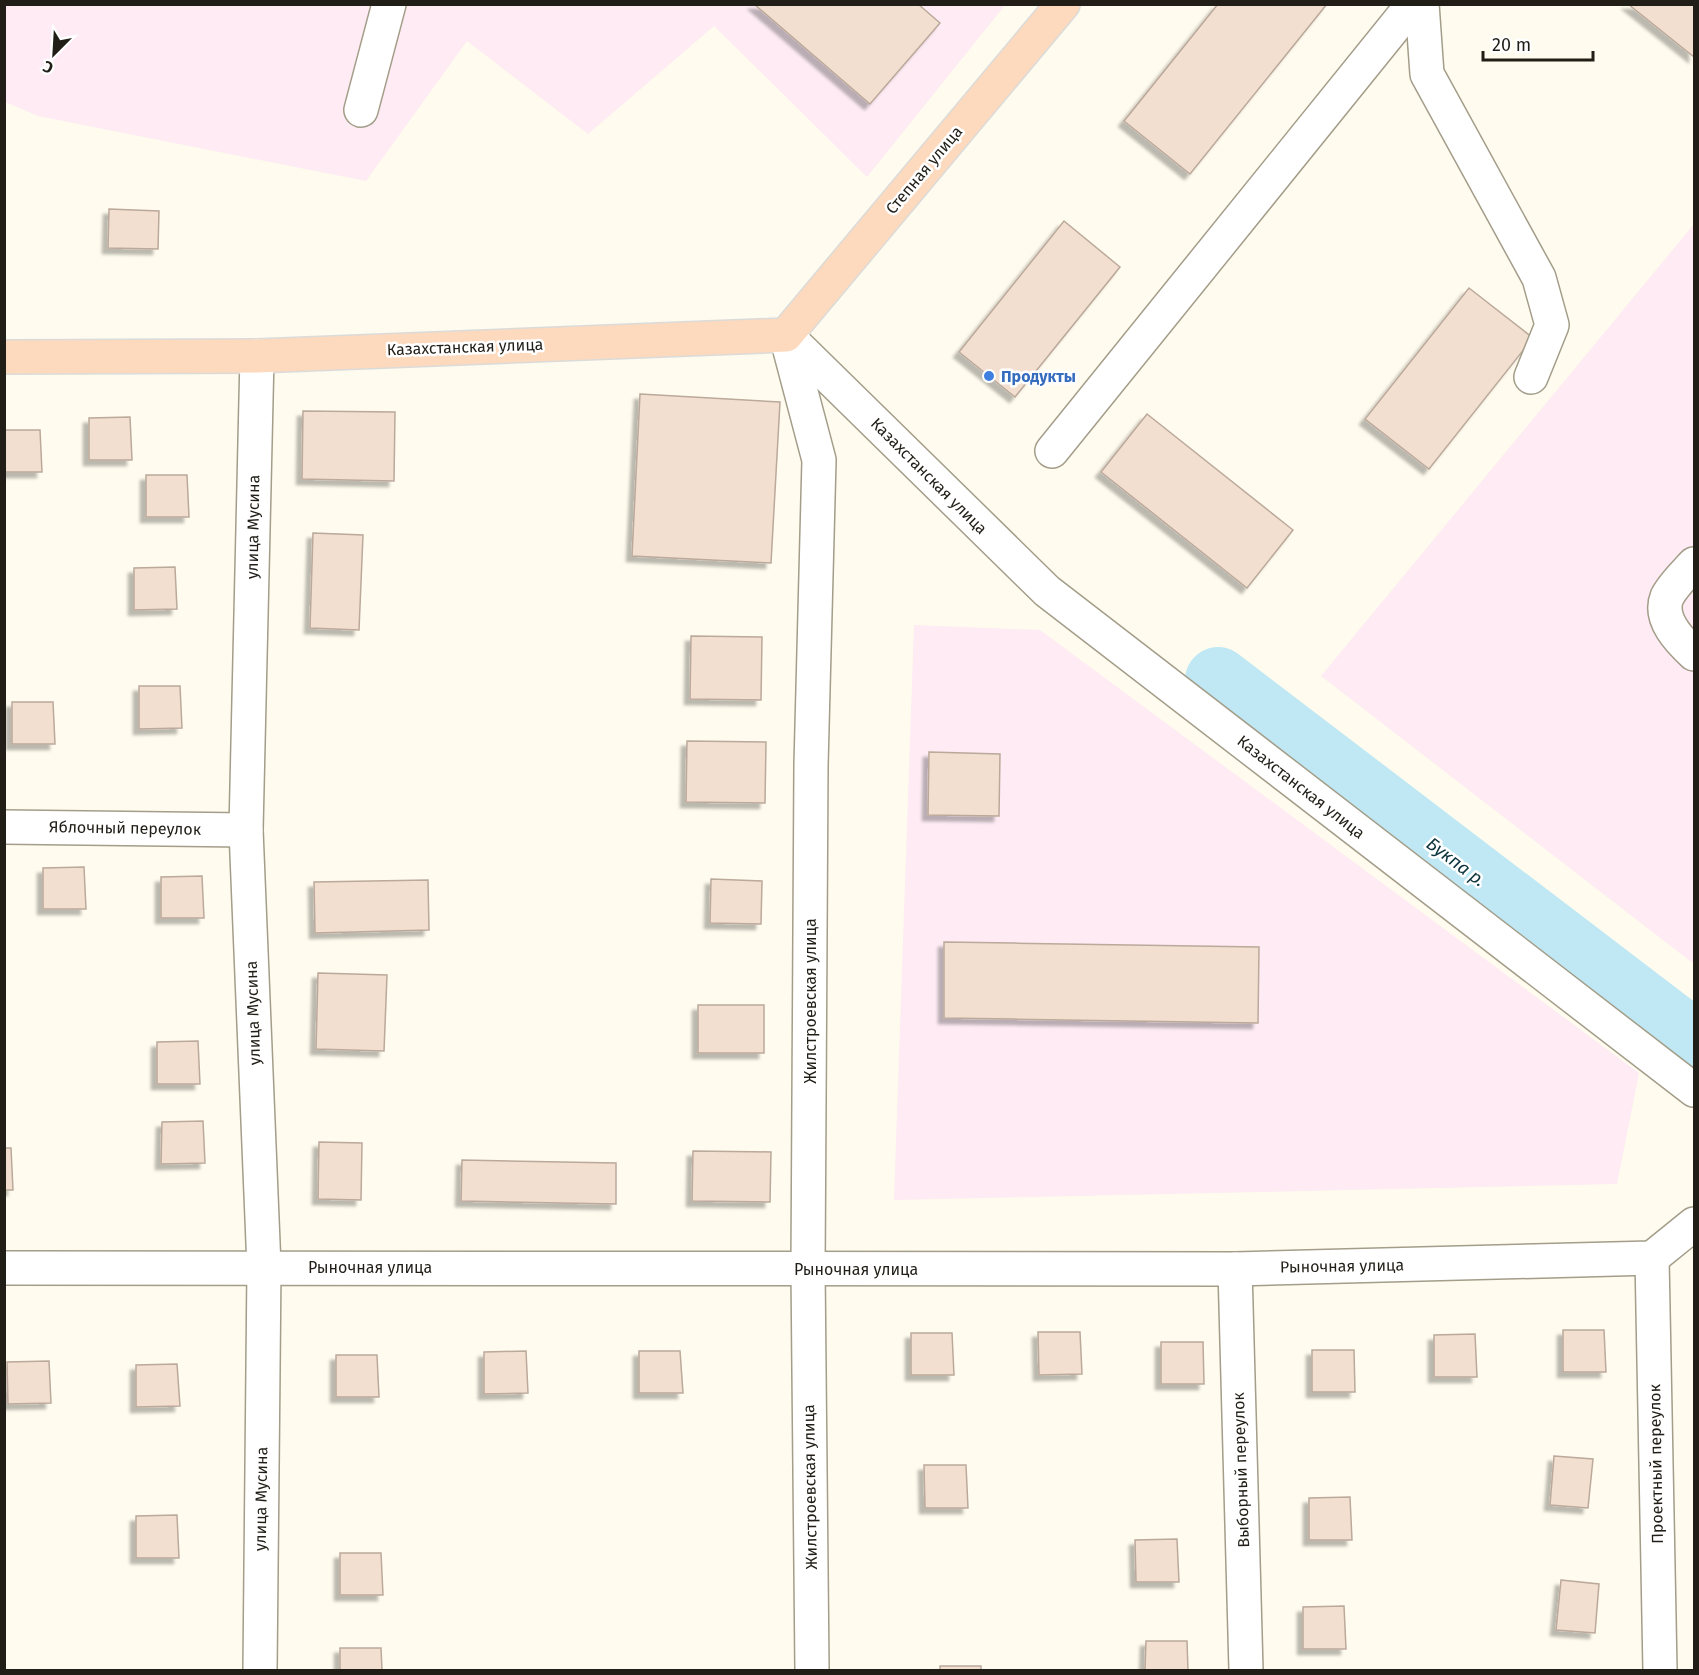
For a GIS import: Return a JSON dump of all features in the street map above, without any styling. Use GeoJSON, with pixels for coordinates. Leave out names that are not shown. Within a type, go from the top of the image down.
{"type":"FeatureCollection","features":[{"type":"Feature","properties":{"kind":"main road","name":"Степная улица"},"geometry":{"type":"LineString","coordinates":[[786,335],[1063,4]]}},
{"type":"Feature","properties":{"kind":"main road","name":"Казахстанская улица"},"geometry":{"type":"LineString","coordinates":[[4,357],[257,356],[786,335]]}},
{"type":"Feature","properties":{"kind":"street"},"geometry":{"type":"LineString","coordinates":[[361,110],[389,4]]}},
{"type":"Feature","properties":{"kind":"street"},"geometry":{"type":"LineString","coordinates":[[1052,451],[1413,4]]}},
{"type":"Feature","properties":{"kind":"street"},"geometry":{"type":"LineString","coordinates":[[1422,4],[1427,74],[1539,278],[1547,301],[1552,325],[1531,377]]}},
{"type":"Feature","properties":{"kind":"street","name":"Казахстанская улица"},"geometry":{"type":"LineString","coordinates":[[786,335],[1047,591],[1695,1090]]}},
{"type":"Feature","properties":{"kind":"street","name":"Жилстроевская улица"},"geometry":{"type":"LineString","coordinates":[[786,335],[819,460],[811,753],[808,1269],[812,1671]]}},
{"type":"Feature","properties":{"kind":"street","name":"улица Мусина"},"geometry":{"type":"LineString","coordinates":[[257,356],[246,830],[264,1267],[260,1671]]}},
{"type":"Feature","properties":{"kind":"street"},"geometry":{"type":"LineString","coordinates":[[1695,564],[1667,597],[1666,609],[1674,635],[1695,654]]}},
{"type":"Feature","properties":{"kind":"street","name":"Яблочный переулок"},"geometry":{"type":"LineString","coordinates":[[4,827],[246,830]]}},
{"type":"Feature","properties":{"kind":"street"},"geometry":{"type":"LineString","coordinates":[[1652,1258],[1695,1224]]}},
{"type":"Feature","properties":{"kind":"street","name":"Рыночная улица"},"geometry":{"type":"LineString","coordinates":[[4,1268],[1235,1269],[1652,1258]]}},
{"type":"Feature","properties":{"kind":"street","name":"Проектный переулок"},"geometry":{"type":"LineString","coordinates":[[1652,1258],[1660,1671]]}},
{"type":"Feature","properties":{"kind":"street","name":"Выборный переулок"},"geometry":{"type":"LineString","coordinates":[[1235,1269],[1246,1671]]}},
{"type":"Feature","properties":{"kind":"shaded area"},"geometry":{"type":"Polygon","coordinates":[[[4,5],[1005,5],[867,177],[714,26],[588,134],[467,41],[366,181],[38,116],[5,102],[4,5]]]}},
{"type":"Feature","properties":{"kind":"shaded area"},"geometry":{"type":"Polygon","coordinates":[[[1694,224],[1694,964],[1321,676],[1694,224]]]}},
{"type":"Feature","properties":{"kind":"shaded area"},"geometry":{"type":"Polygon","coordinates":[[[914,625],[1040,630],[1639,1073],[1617,1184],[894,1200],[914,625]]]}},
{"type":"Feature","properties":{"kind":"building"},"geometry":{"type":"Polygon","coordinates":[[[754,4],[918,4],[940,23],[870,104],[754,4]]]}},
{"type":"Feature","properties":{"kind":"building"},"geometry":{"type":"Polygon","coordinates":[[[1218,4],[1327,4],[1190,174],[1124,121],[1218,4]]]}},
{"type":"Feature","properties":{"kind":"building"},"geometry":{"type":"Polygon","coordinates":[[[1628,4],[1694,4],[1694,57],[1628,4]]]}},
{"type":"Feature","properties":{"kind":"building"},"geometry":{"type":"Polygon","coordinates":[[[109,209],[159,211],[158,249],[108,248],[109,209]]]}},
{"type":"Feature","properties":{"kind":"building"},"geometry":{"type":"Polygon","coordinates":[[[1064,221],[1120,267],[1015,397],[959,352],[1064,221]]]}},
{"type":"Feature","properties":{"kind":"building"},"geometry":{"type":"Polygon","coordinates":[[[1469,288],[1533,338],[1429,469],[1365,419],[1469,288]]]}},
{"type":"Feature","properties":{"kind":"building"},"geometry":{"type":"Polygon","coordinates":[[[640,394],[780,402],[771,563],[632,556],[640,394]]]}},
{"type":"Feature","properties":{"kind":"building"},"geometry":{"type":"Polygon","coordinates":[[[303,411],[395,412],[394,481],[302,479],[303,411]]]}},
{"type":"Feature","properties":{"kind":"building"},"geometry":{"type":"Polygon","coordinates":[[[1147,414],[1293,530],[1247,588],[1101,472],[1147,414]]]}},
{"type":"Feature","properties":{"kind":"building"},"geometry":{"type":"Polygon","coordinates":[[[130,417],[132,460],[89,460],[89,418],[130,417]]]}},
{"type":"Feature","properties":{"kind":"building"},"geometry":{"type":"Polygon","coordinates":[[[4,430],[40,430],[42,472],[4,472],[4,430]]]}},
{"type":"Feature","properties":{"kind":"building"},"geometry":{"type":"Polygon","coordinates":[[[146,475],[187,475],[189,517],[146,517],[146,475]]]}},
{"type":"Feature","properties":{"kind":"building"},"geometry":{"type":"Polygon","coordinates":[[[313,533],[363,535],[359,630],[310,628],[313,533]]]}},
{"type":"Feature","properties":{"kind":"building"},"geometry":{"type":"Polygon","coordinates":[[[175,567],[177,609],[134,610],[134,568],[175,567]]]}},
{"type":"Feature","properties":{"kind":"building"},"geometry":{"type":"Polygon","coordinates":[[[691,636],[762,637],[761,700],[690,699],[691,636]]]}},
{"type":"Feature","properties":{"kind":"building"},"geometry":{"type":"Polygon","coordinates":[[[139,686],[180,686],[182,728],[139,729],[139,686]]]}},
{"type":"Feature","properties":{"kind":"building"},"geometry":{"type":"Polygon","coordinates":[[[12,702],[53,702],[55,744],[12,744],[12,702]]]}},
{"type":"Feature","properties":{"kind":"building"},"geometry":{"type":"Polygon","coordinates":[[[687,741],[766,742],[765,803],[686,802],[687,741]]]}},
{"type":"Feature","properties":{"kind":"building"},"geometry":{"type":"Polygon","coordinates":[[[929,752],[1000,754],[999,816],[928,815],[929,752]]]}},
{"type":"Feature","properties":{"kind":"building"},"geometry":{"type":"Polygon","coordinates":[[[84,867],[86,909],[43,909],[43,868],[84,867]]]}},
{"type":"Feature","properties":{"kind":"building"},"geometry":{"type":"Polygon","coordinates":[[[202,876],[204,918],[161,918],[161,877],[202,876]]]}},
{"type":"Feature","properties":{"kind":"building"},"geometry":{"type":"Polygon","coordinates":[[[711,879],[762,881],[761,924],[710,923],[711,879]]]}},
{"type":"Feature","properties":{"kind":"building"},"geometry":{"type":"Polygon","coordinates":[[[428,880],[429,930],[315,933],[314,882],[428,880]]]}},
{"type":"Feature","properties":{"kind":"building"},"geometry":{"type":"Polygon","coordinates":[[[944,942],[1259,947],[1258,1023],[944,1018],[944,942]]]}},
{"type":"Feature","properties":{"kind":"building"},"geometry":{"type":"Polygon","coordinates":[[[318,973],[387,975],[384,1051],[316,1049],[318,973]]]}},
{"type":"Feature","properties":{"kind":"building"},"geometry":{"type":"Polygon","coordinates":[[[698,1005],[764,1005],[764,1053],[698,1053],[698,1005]]]}},
{"type":"Feature","properties":{"kind":"building"},"geometry":{"type":"Polygon","coordinates":[[[198,1041],[200,1084],[157,1084],[157,1042],[198,1041]]]}},
{"type":"Feature","properties":{"kind":"building"},"geometry":{"type":"Polygon","coordinates":[[[203,1121],[205,1163],[161,1164],[162,1122],[203,1121]]]}},
{"type":"Feature","properties":{"kind":"building"},"geometry":{"type":"Polygon","coordinates":[[[319,1142],[362,1143],[361,1200],[318,1199],[319,1142]]]}},
{"type":"Feature","properties":{"kind":"building"},"geometry":{"type":"Polygon","coordinates":[[[4,1148],[11,1148],[13,1190],[4,1190],[4,1148]]]}},
{"type":"Feature","properties":{"kind":"building"},"geometry":{"type":"Polygon","coordinates":[[[693,1151],[771,1152],[770,1202],[692,1201],[693,1151]]]}},
{"type":"Feature","properties":{"kind":"building"},"geometry":{"type":"Polygon","coordinates":[[[462,1160],[616,1163],[616,1204],[461,1201],[462,1160]]]}},
{"type":"Feature","properties":{"kind":"building"},"geometry":{"type":"Polygon","coordinates":[[[1563,1330],[1604,1330],[1606,1372],[1563,1372],[1563,1330]]]}},
{"type":"Feature","properties":{"kind":"building"},"geometry":{"type":"Polygon","coordinates":[[[1038,1332],[1080,1332],[1082,1374],[1039,1375],[1038,1332]]]}},
{"type":"Feature","properties":{"kind":"building"},"geometry":{"type":"Polygon","coordinates":[[[911,1333],[952,1333],[954,1375],[911,1375],[911,1333]]]}},
{"type":"Feature","properties":{"kind":"building"},"geometry":{"type":"Polygon","coordinates":[[[1475,1334],[1477,1377],[1434,1377],[1434,1335],[1475,1334]]]}},
{"type":"Feature","properties":{"kind":"building"},"geometry":{"type":"Polygon","coordinates":[[[1161,1342],[1203,1342],[1204,1384],[1161,1384],[1161,1342]]]}},
{"type":"Feature","properties":{"kind":"building"},"geometry":{"type":"Polygon","coordinates":[[[1312,1350],[1354,1350],[1355,1392],[1312,1392],[1312,1350]]]}},
{"type":"Feature","properties":{"kind":"building"},"geometry":{"type":"Polygon","coordinates":[[[526,1351],[528,1393],[484,1394],[484,1352],[526,1351]]]}},
{"type":"Feature","properties":{"kind":"building"},"geometry":{"type":"Polygon","coordinates":[[[639,1351],[680,1351],[683,1393],[639,1393],[639,1351]]]}},
{"type":"Feature","properties":{"kind":"building"},"geometry":{"type":"Polygon","coordinates":[[[336,1355],[377,1355],[379,1397],[336,1397],[336,1355]]]}},
{"type":"Feature","properties":{"kind":"building"},"geometry":{"type":"Polygon","coordinates":[[[49,1361],[51,1403],[8,1404],[7,1362],[49,1361]]]}},
{"type":"Feature","properties":{"kind":"building"},"geometry":{"type":"Polygon","coordinates":[[[177,1364],[180,1406],[136,1407],[136,1365],[177,1364]]]}},
{"type":"Feature","properties":{"kind":"building"},"geometry":{"type":"Polygon","coordinates":[[[1554,1456],[1593,1459],[1588,1508],[1550,1505],[1554,1456]]]}},
{"type":"Feature","properties":{"kind":"building"},"geometry":{"type":"Polygon","coordinates":[[[924,1465],[966,1465],[968,1508],[925,1508],[924,1465]]]}},
{"type":"Feature","properties":{"kind":"building"},"geometry":{"type":"Polygon","coordinates":[[[1350,1497],[1352,1540],[1309,1540],[1309,1498],[1350,1497]]]}},
{"type":"Feature","properties":{"kind":"building"},"geometry":{"type":"Polygon","coordinates":[[[177,1515],[179,1558],[136,1558],[136,1516],[177,1515]]]}},
{"type":"Feature","properties":{"kind":"building"},"geometry":{"type":"Polygon","coordinates":[[[1177,1539],[1179,1582],[1136,1582],[1135,1540],[1177,1539]]]}},
{"type":"Feature","properties":{"kind":"building"},"geometry":{"type":"Polygon","coordinates":[[[340,1553],[381,1553],[383,1595],[340,1595],[340,1553]]]}},
{"type":"Feature","properties":{"kind":"building"},"geometry":{"type":"Polygon","coordinates":[[[1561,1580],[1599,1584],[1595,1633],[1556,1630],[1561,1580]]]}},
{"type":"Feature","properties":{"kind":"building"},"geometry":{"type":"Polygon","coordinates":[[[1344,1606],[1346,1649],[1303,1649],[1303,1607],[1344,1606]]]}},
{"type":"Feature","properties":{"kind":"building"},"geometry":{"type":"Polygon","coordinates":[[[1146,1641],[1187,1641],[1188,1670],[1145,1670],[1146,1641]]]}},
{"type":"Feature","properties":{"kind":"building"},"geometry":{"type":"Polygon","coordinates":[[[340,1648],[381,1648],[382,1670],[340,1670],[340,1648]]]}},
{"type":"Feature","properties":{"kind":"building"},"geometry":{"type":"Polygon","coordinates":[[[940,1666],[981,1666],[981,1670],[940,1670],[940,1666]]]}},
{"type":"Feature","properties":{"kind":"waterway","name":"Букпа р."},"geometry":{"type":"LineString","coordinates":[[1218,680],[1694,1043]]}},
{"type":"Feature","properties":{"kind":"place","name":"Продукты"},"geometry":{"type":"Point","coordinates":[989,376]}}]}
